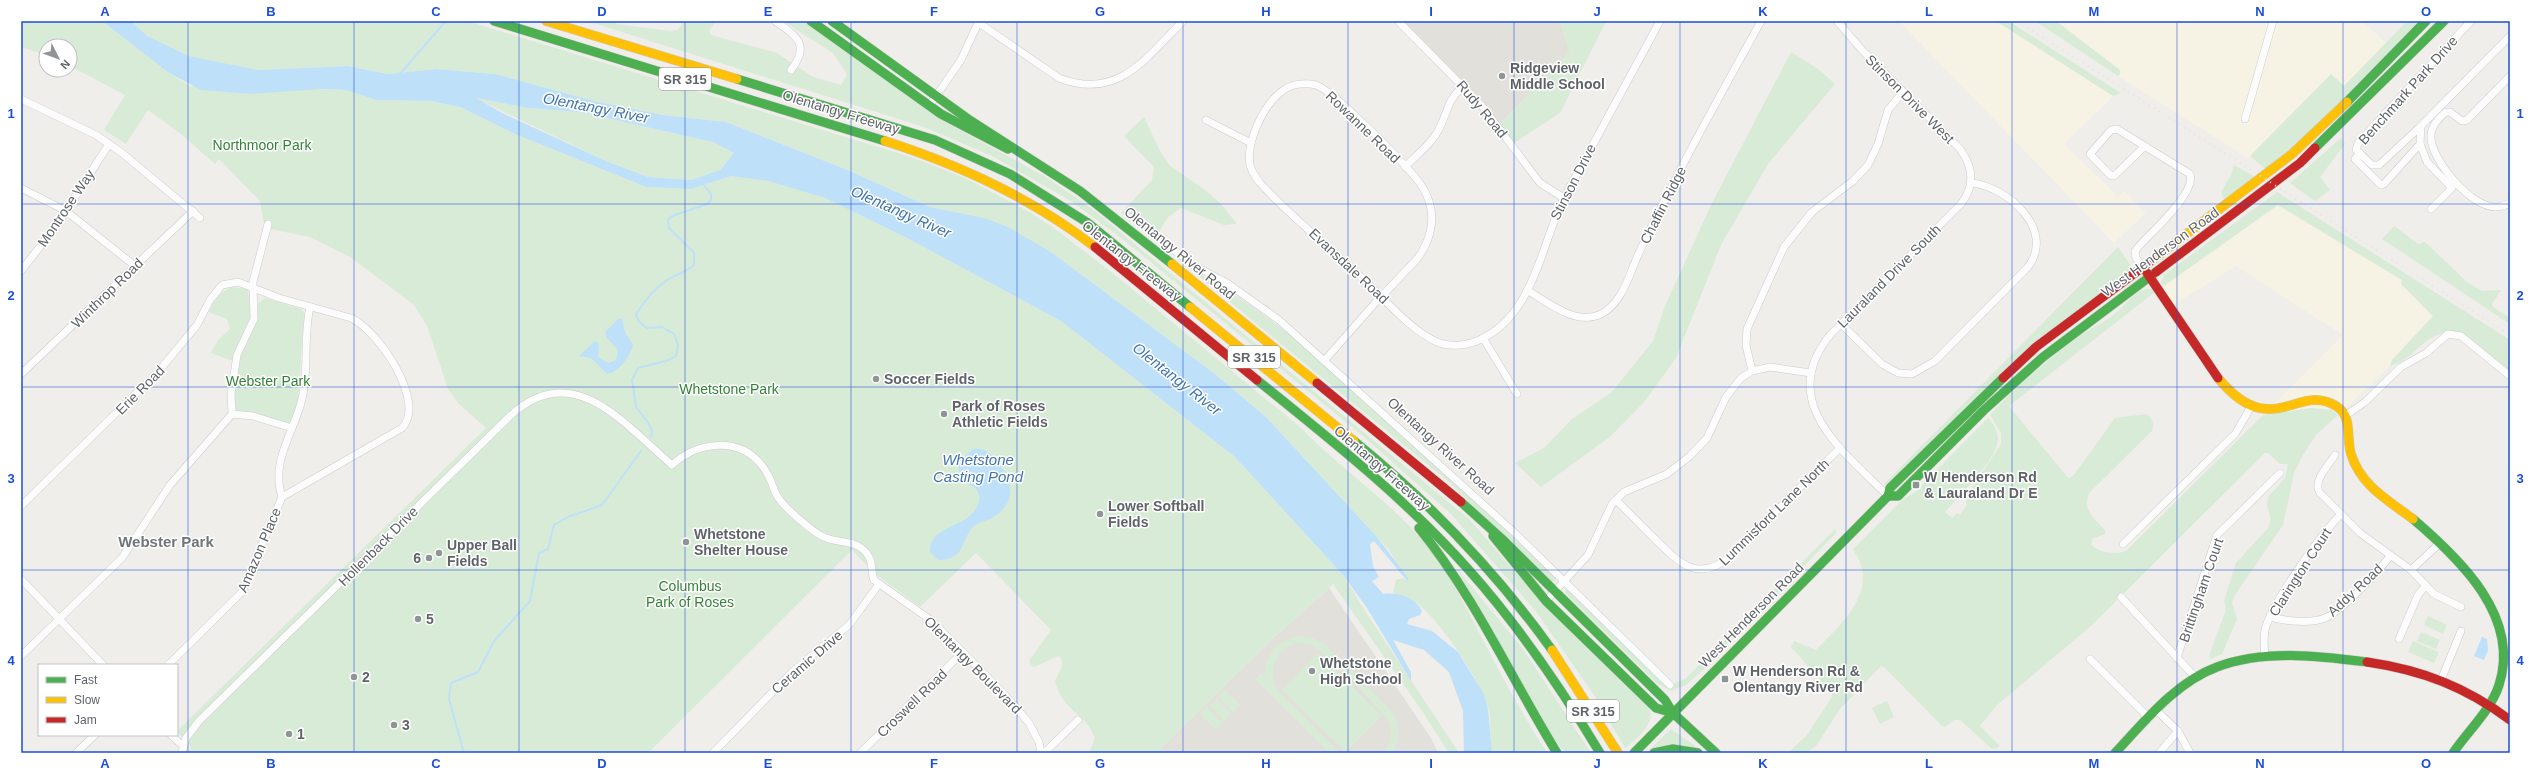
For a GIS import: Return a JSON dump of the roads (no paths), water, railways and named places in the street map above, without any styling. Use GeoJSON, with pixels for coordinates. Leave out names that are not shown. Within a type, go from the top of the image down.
{"type":"FeatureCollection","features":[{"type":"Feature","properties":{"kind":"main road","name":"Olentangy Freeway"},"geometry":{"type":"LineString","coordinates":[[494,21],[877,137],[929,155],[1003,188],[1041,210],[1118,266],[1364,468],[1446,545],[1503,609],[1554,679],[1600,753]]}},
{"type":"Feature","properties":{"kind":"main road","name":"Olentangy Freeway"},"geometry":{"type":"LineString","coordinates":[[546,21],[935,140],[1010,174],[1082,219],[1134,258],[1374,456],[1457,534],[1532,622],[1567,670],[1618,753]]}},
{"type":"Feature","properties":{"kind":"main road","name":"Olentangy River Road"},"geometry":{"type":"LineString","coordinates":[[811,21],[929,106],[962,127],[1037,162]]}},
{"type":"Feature","properties":{"kind":"main road","name":"Olentangy River Road"},"geometry":{"type":"LineString","coordinates":[[832,21],[936,96],[1080,190],[1171,263],[1441,486],[1486,527],[1508,544],[1665,700],[1673,713],[1716,753]]}},
{"type":"Feature","properties":{"kind":"main road","name":"West Henderson Road"},"geometry":{"type":"LineString","coordinates":[[1634,753],[1888,496],[1890,488],[2006,374],[2036,347],[2247,189],[2309,140],[2426,21]]}},
{"type":"Feature","properties":{"kind":"main road","name":"West Henderson Road"},"geometry":{"type":"LineString","coordinates":[[1888,496],[1898,496],[1984,410],[2043,357],[2300,163],[2444,21]]}},
{"type":"Feature","properties":{"kind":"main road"},"geometry":{"type":"LineString","coordinates":[[2143,267],[2186,327],[2216,376],[2236,397],[2251,407],[2272,410],[2324,402],[2336,405],[2345,416],[2348,424],[2351,454],[2362,476],[2375,492],[2413,519],[2440,543],[2483,595],[2497,616],[2508,640],[2503,675],[2489,704],[2453,753]]}},
{"type":"Feature","properties":{"kind":"main road"},"geometry":{"type":"LineString","coordinates":[[1364,468],[1438,552],[1471,603],[1529,708],[1557,753]]}},
{"type":"Feature","properties":{"kind":"main road","name":"Olentangy River Road"},"geometry":{"type":"LineString","coordinates":[[1486,527],[1546,601],[1654,706],[1673,713]]}},
{"type":"Feature","properties":{"kind":"main road"},"geometry":{"type":"LineString","coordinates":[[2115,753],[2175,693],[2196,678],[2216,667],[2237,661],[2265,657],[2290,656],[2356,661],[2441,680],[2469,691],[2510,720]]}},
{"type":"Feature","properties":{"kind":"main road"},"geometry":{"type":"LineString","coordinates":[[1654,753],[1673,748],[1698,753]]}},
{"type":"Feature","properties":{"kind":"street"},"geometry":{"type":"LineString","coordinates":[[775,21],[797,38],[801,48],[801,56],[791,70]]}},
{"type":"Feature","properties":{"kind":"street"},"geometry":{"type":"LineString","coordinates":[[929,106],[961,60],[979,22],[1059,78],[1073,84],[1091,86],[1107,84],[1122,78],[1136,68],[1183,21]]}},
{"type":"Feature","properties":{"kind":"street","name":"Rudy Road"},"geometry":{"type":"LineString","coordinates":[[1398,21],[1482,106],[1536,179],[1564,198]]}},
{"type":"Feature","properties":{"kind":"street","name":"Stinson Drive"},"geometry":{"type":"LineString","coordinates":[[1483,338],[1511,314],[1527,290],[1537,270],[1552,221],[1660,21]]}},
{"type":"Feature","properties":{"kind":"street","name":"Chaffin Ridge"},"geometry":{"type":"LineString","coordinates":[[1527,290],[1577,316],[1587,317],[1600,314],[1611,306],[1623,288],[1667,195],[1761,21]]}},
{"type":"Feature","properties":{"kind":"street","name":"Stinson Drive West"},"geometry":{"type":"LineString","coordinates":[[1837,21],[1903,92],[1960,150],[1969,164],[1972,182]]}},
{"type":"Feature","properties":{"kind":"street"},"geometry":{"type":"LineString","coordinates":[[2245,119],[2273,21]]}},
{"type":"Feature","properties":{"kind":"street","name":"Benchmark Park Drive"},"geometry":{"type":"LineString","coordinates":[[2421,126],[2379,165],[2372,164],[2356,150],[2358,143],[2470,21]]}},
{"type":"Feature","properties":{"kind":"street"},"geometry":{"type":"LineString","coordinates":[[2431,209],[2452,188],[2427,162],[2420,144],[2421,126],[2510,36]]}},
{"type":"Feature","properties":{"kind":"street"},"geometry":{"type":"LineString","coordinates":[[2510,76],[2467,120],[2462,121],[2450,112],[2446,112],[2440,117],[2430,137],[2434,154],[2443,168],[2472,198],[2495,207],[2510,203]]}},
{"type":"Feature","properties":{"kind":"street","name":"Rowanne Road"},"geometry":{"type":"LineString","coordinates":[[1252,143],[1275,97],[1296,85],[1309,84],[1323,88],[1335,97],[1421,185],[1430,204],[1430,236],[1417,259],[1382,296]]}},
{"type":"Feature","properties":{"kind":"street"},"geometry":{"type":"LineString","coordinates":[[1405,167],[1439,130],[1448,104],[1463,86]]}},
{"type":"Feature","properties":{"kind":"street"},"geometry":{"type":"LineString","coordinates":[[1752,372],[1746,345],[1747,329],[1784,247],[1812,212],[1853,181],[1865,169],[1873,156],[1888,110],[1903,92]]}},
{"type":"Feature","properties":{"kind":"street"},"geometry":{"type":"LineString","coordinates":[[21,100],[96,135],[200,218]]}},
{"type":"Feature","properties":{"kind":"street"},"geometry":{"type":"LineString","coordinates":[[1206,120],[1252,143]]}},
{"type":"Feature","properties":{"kind":"street"},"geometry":{"type":"LineString","coordinates":[[2143,267],[2136,258],[2135,251],[2181,199],[2191,179],[2187,171],[2145,146],[2114,128],[2090,154],[2110,175],[2114,176],[2145,146]]}},
{"type":"Feature","properties":{"kind":"street","name":"Evansdale Road"},"geometry":{"type":"LineString","coordinates":[[1252,143],[1249,153],[1251,168],[1260,183],[1420,332],[1438,342],[1458,345],[1483,338]]}},
{"type":"Feature","properties":{"kind":"street","name":"Montrose Way"},"geometry":{"type":"LineString","coordinates":[[21,271],[66,211],[109,144]]}},
{"type":"Feature","properties":{"kind":"street"},"geometry":{"type":"LineString","coordinates":[[2360,154],[2355,159],[2381,185],[2420,144]]}},
{"type":"Feature","properties":{"kind":"street"},"geometry":{"type":"LineString","coordinates":[[1841,324],[1882,364],[1898,372],[1912,374],[1934,361],[2032,261],[2037,245],[2036,237],[2028,218],[2003,193],[1993,187],[1972,182]]}},
{"type":"Feature","properties":{"kind":"street","name":"Lauraland Drive South"},"geometry":{"type":"LineString","coordinates":[[1811,373],[1823,343],[1961,204],[1967,196],[1972,182]]}},
{"type":"Feature","properties":{"kind":"street"},"geometry":{"type":"LineString","coordinates":[[21,188],[66,211],[135,266]]}},
{"type":"Feature","properties":{"kind":"street","name":"Winthrop Road"},"geometry":{"type":"LineString","coordinates":[[21,374],[193,211]]}},
{"type":"Feature","properties":{"kind":"street"},"geometry":{"type":"LineString","coordinates":[[21,656],[122,558],[170,485],[232,414],[231,394],[237,355],[254,319],[252,288],[268,224]]}},
{"type":"Feature","properties":{"kind":"street","name":"Olentangy River Road"},"geometry":{"type":"LineString","coordinates":[[1175,251],[1193,265],[1227,283],[1279,320],[1434,458],[1565,582],[1670,685]]}},
{"type":"Feature","properties":{"kind":"street","name":"Erie Road"},"geometry":{"type":"LineString","coordinates":[[21,506],[158,372],[197,326],[217,289],[229,282],[238,282],[252,288]]}},
{"type":"Feature","properties":{"kind":"street"},"geometry":{"type":"LineString","coordinates":[[252,288],[266,294],[310,307],[306,331],[306,368],[302,399],[292,428],[282,449],[280,461],[280,489],[282,497]]}},
{"type":"Feature","properties":{"kind":"street"},"geometry":{"type":"LineString","coordinates":[[254,302],[266,294]]}},
{"type":"Feature","properties":{"kind":"street"},"geometry":{"type":"LineString","coordinates":[[1324,361],[1382,296]]}},
{"type":"Feature","properties":{"kind":"street","name":"Amazon Place"},"geometry":{"type":"LineString","coordinates":[[169,664],[242,592],[282,497],[402,428],[408,422],[410,406],[394,362],[364,326],[351,318],[310,307]]}},
{"type":"Feature","properties":{"kind":"street"},"geometry":{"type":"LineString","coordinates":[[2345,416],[2365,402],[2401,367],[2426,353],[2439,341],[2451,333],[2462,336],[2510,376]]}},
{"type":"Feature","properties":{"kind":"street"},"geometry":{"type":"LineString","coordinates":[[1483,338],[1517,394]]}},
{"type":"Feature","properties":{"kind":"street"},"geometry":{"type":"LineString","coordinates":[[1546,601],[1565,582],[1588,555],[1606,513],[1616,500],[1630,489],[1667,474],[1690,456],[1711,431],[1731,390],[1741,378],[1752,372],[1775,367],[1811,373],[1810,391],[1814,410],[1824,430],[1888,496]]}},
{"type":"Feature","properties":{"kind":"street","name":"Hollenback Drive"},"geometry":{"type":"LineString","coordinates":[[182,750],[199,720],[517,408],[541,395],[560,392],[578,394],[602,405],[672,465],[690,451],[710,445],[730,446],[749,454],[764,467],[778,496],[791,513],[807,527],[824,538],[854,543],[865,551],[872,563],[873,578],[879,584]]}},
{"type":"Feature","properties":{"kind":"street"},"geometry":{"type":"LineString","coordinates":[[2123,544],[2235,434],[2251,407]]}},
{"type":"Feature","properties":{"kind":"street"},"geometry":{"type":"LineString","coordinates":[[232,414],[253,416],[292,428]]}},
{"type":"Feature","properties":{"kind":"street","name":"Lummisford Lane North"},"geometry":{"type":"LineString","coordinates":[[1616,500],[1680,562],[1687,566],[1705,570],[1719,566],[1731,556],[1840,448]]}},
{"type":"Feature","properties":{"kind":"street"},"geometry":{"type":"LineString","coordinates":[[2335,455],[2317,485],[2320,493],[2360,533],[2390,556],[2412,570],[2434,594],[2461,607]]}},
{"type":"Feature","properties":{"kind":"street","name":"Brittingham Court"},"geometry":{"type":"LineString","coordinates":[[2178,658],[2217,535],[2280,473]]}},
{"type":"Feature","properties":{"kind":"street","name":"Clarington Court"},"geometry":{"type":"LineString","coordinates":[[2265,657],[2264,636],[2270,617],[2287,588],[2341,514]]}},
{"type":"Feature","properties":{"kind":"street"},"geometry":{"type":"LineString","coordinates":[[2412,570],[2440,543]]}},
{"type":"Feature","properties":{"kind":"street","name":"Addy Road"},"geometry":{"type":"LineString","coordinates":[[2270,617],[2285,620],[2325,618],[2369,581],[2390,556]]}},
{"type":"Feature","properties":{"kind":"street"},"geometry":{"type":"LineString","coordinates":[[21,579],[102,664]]}},
{"type":"Feature","properties":{"kind":"street","name":"Olentangy Boulevard"},"geometry":{"type":"LineString","coordinates":[[879,584],[932,621],[964,652],[1016,706],[1039,742],[1042,753]]}},
{"type":"Feature","properties":{"kind":"street","name":"Ceramic Drive"},"geometry":{"type":"LineString","coordinates":[[713,753],[792,672],[844,630],[879,584]]}},
{"type":"Feature","properties":{"kind":"street"},"geometry":{"type":"LineString","coordinates":[[2399,639],[2418,595],[2426,585]]}},
{"type":"Feature","properties":{"kind":"street"},"geometry":{"type":"LineString","coordinates":[[2121,597],[2196,678]]}},
{"type":"Feature","properties":{"kind":"street"},"geometry":{"type":"LineString","coordinates":[[2441,680],[2461,631]]}},
{"type":"Feature","properties":{"kind":"street","name":"Croswell Road"},"geometry":{"type":"LineString","coordinates":[[860,753],[964,652]]}},
{"type":"Feature","properties":{"kind":"street"},"geometry":{"type":"LineString","coordinates":[[2090,660],[2149,718]]}},
{"type":"Feature","properties":{"kind":"street"},"geometry":{"type":"LineString","coordinates":[[2157,710],[2178,731],[2190,753]]}},
{"type":"Feature","properties":{"kind":"street"},"geometry":{"type":"LineString","coordinates":[[1042,753],[1078,720]]}},
{"type":"Feature","properties":{"kind":"street"},"geometry":{"type":"LineString","coordinates":[[2159,753],[2178,731]]}},
{"type":"Feature","properties":{"kind":"street"},"geometry":{"type":"LineString","coordinates":[[76,753],[94,736]]}},
{"type":"Feature","properties":{"kind":"street"},"geometry":{"type":"LineString","coordinates":[[172,736],[182,750]]}},
{"type":"Feature","properties":{"kind":"water","name":"Olentangy River"},"geometry":{"type":"Polygon","coordinates":[[[102,21],[131,21],[147,36],[189,56],[259,70],[348,66],[388,74],[436,69],[495,74],[594,101],[663,115],[726,122],[845,169],[930,207],[984,218],[1008,227],[1051,252],[1215,374],[1267,418],[1377,537],[1408,578],[1408,582],[1374,541],[1370,544],[1373,566],[1379,577],[1372,581],[1383,594],[1405,596],[1415,602],[1422,611],[1420,615],[1409,619],[1407,624],[1432,631],[1458,652],[1484,694],[1488,709],[1492,753],[1464,753],[1463,711],[1449,672],[1424,650],[1393,640],[1411,672],[1411,681],[1367,608],[1343,575],[1235,457],[1061,321],[907,238],[825,198],[768,181],[731,176],[691,189],[646,187],[515,134],[460,107],[431,101],[376,100],[346,90],[322,89],[250,94],[201,90],[169,73],[102,21]],[[476,98],[504,114],[606,161],[648,177],[691,180],[720,170],[734,153],[713,142],[580,112],[528,108],[476,98]]]}},
{"type":"Feature","properties":{"kind":"water"},"geometry":{"type":"Polygon","coordinates":[[[619,318],[622,319],[625,332],[633,345],[630,354],[620,367],[607,374],[591,358],[579,356],[595,341],[599,343],[598,357],[608,363],[616,360],[618,350],[606,337],[605,332],[619,318]]]}},
{"type":"Feature","properties":{"kind":"water","name":"Whetstone Casting Pond"},"geometry":{"type":"Polygon","coordinates":[[[974,449],[981,449],[990,453],[1007,476],[1010,491],[1009,498],[1006,505],[1000,512],[992,518],[973,527],[958,553],[953,557],[938,560],[930,552],[933,540],[937,535],[968,518],[975,511],[979,502],[976,489],[960,479],[959,474],[959,465],[961,461],[974,449]]]}},
{"type":"Feature","properties":{"kind":"water"},"geometry":{"type":"Polygon","coordinates":[[[2482,637],[2487,639],[2488,650],[2484,660],[2474,656],[2482,637]]]}},
{"type":"Feature","properties":{"kind":"waterway"},"geometry":{"type":"LineString","coordinates":[[400,74],[445,22]]}},
{"type":"Feature","properties":{"kind":"waterway"},"geometry":{"type":"LineString","coordinates":[[651,437],[652,431],[649,424],[636,407],[632,380],[638,368],[669,360],[676,356],[678,345],[674,334],[662,327],[647,328],[639,322],[636,315],[642,305],[657,288],[667,280],[684,272],[694,265],[694,253],[669,228],[668,220],[672,216],[707,204],[711,200],[711,194],[704,185]]}},
{"type":"Feature","properties":{"kind":"waterway"},"geometry":{"type":"LineString","coordinates":[[464,753],[449,699],[451,683],[478,672],[494,641],[530,601],[539,553],[548,549],[554,525],[568,517],[602,505],[641,451]]}},
{"type":"Feature","properties":{"kind":"railway"},"geometry":{"type":"LineString","coordinates":[[2017,21],[2510,335]]}},
{"type":"Feature","properties":{"kind":"place","name":"Ridgeview Middle School"},"geometry":{"type":"Point","coordinates":[1502,76]}},
{"type":"Feature","properties":{"kind":"place","name":"Soccer Fields"},"geometry":{"type":"Point","coordinates":[876,379]}},
{"type":"Feature","properties":{"kind":"place","name":"Park of Roses Athletic Fields"},"geometry":{"type":"Point","coordinates":[944,414]}},
{"type":"Feature","properties":{"kind":"place","name":"W Henderson Rd & Lauraland Dr E"},"geometry":{"type":"Point","coordinates":[1916,485]}},
{"type":"Feature","properties":{"kind":"place","name":"Lower Softball Fields"},"geometry":{"type":"Point","coordinates":[1100,514]}},
{"type":"Feature","properties":{"kind":"place","name":"Whetstone Shelter House"},"geometry":{"type":"Point","coordinates":[686,542]}},
{"type":"Feature","properties":{"kind":"place","name":"Upper Ball Fields"},"geometry":{"type":"Point","coordinates":[439,553]}},
{"type":"Feature","properties":{"kind":"place","name":"6"},"geometry":{"type":"Point","coordinates":[429,558]}},
{"type":"Feature","properties":{"kind":"place","name":"5"},"geometry":{"type":"Point","coordinates":[418,619]}},
{"type":"Feature","properties":{"kind":"place","name":"Whetstone High School"},"geometry":{"type":"Point","coordinates":[1312,671]}},
{"type":"Feature","properties":{"kind":"place","name":"2"},"geometry":{"type":"Point","coordinates":[354,677]}},
{"type":"Feature","properties":{"kind":"place","name":"W Henderson Rd & Olentangy River Rd"},"geometry":{"type":"Point","coordinates":[1725,679]}},
{"type":"Feature","properties":{"kind":"place","name":"3"},"geometry":{"type":"Point","coordinates":[394,725]}},
{"type":"Feature","properties":{"kind":"place","name":"1"},"geometry":{"type":"Point","coordinates":[289,734]}},
{"type":"Feature","properties":{"kind":"district","name":"Webster Park"},"geometry":{"type":"Point","coordinates":[166,542]}},
{"type":"Feature","properties":{"kind":"park label","name":"Northmoor Park"},"geometry":{"type":"Point","coordinates":[262,145]}},
{"type":"Feature","properties":{"kind":"park label","name":"Whetstone Park"},"geometry":{"type":"Point","coordinates":[729,389]}},
{"type":"Feature","properties":{"kind":"park label","name":"Columbus Park of Roses"},"geometry":{"type":"Point","coordinates":[690,594]}}]}
